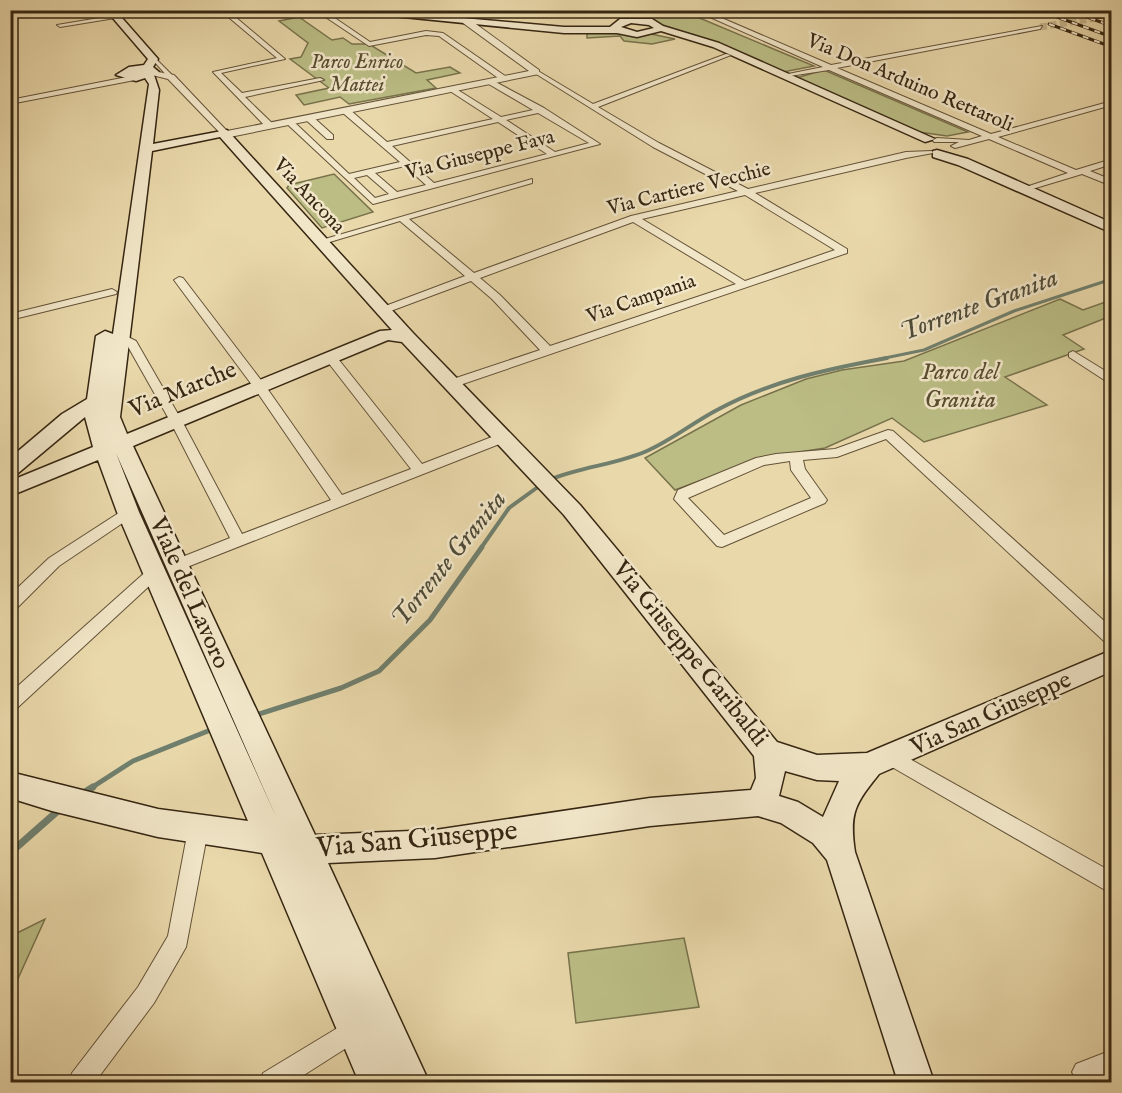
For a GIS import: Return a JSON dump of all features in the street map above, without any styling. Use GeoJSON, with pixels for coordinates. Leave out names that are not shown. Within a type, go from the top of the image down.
{"type":"FeatureCollection","features":[{"type":"Feature","properties":{"kind":"main road"},"geometry":{"type":"LineString","coordinates":[[337,10],[462,15],[564,30],[622,18],[645,16],[657,24],[656,31]]}},
{"type":"Feature","properties":{"kind":"main road"},"geometry":{"type":"LineString","coordinates":[[360,10],[416,15],[462,15]]}},
{"type":"Feature","properties":{"kind":"main road","name":"Via Ancona"},"geometry":{"type":"LineString","coordinates":[[112,14],[141,73]]}},
{"type":"Feature","properties":{"kind":"main road"},"geometry":{"type":"LineString","coordinates":[[622,18],[636,34],[656,31],[716,45],[925,142],[933,153],[963,162],[1112,229]]}},
{"type":"Feature","properties":{"kind":"main road"},"geometry":{"type":"LineString","coordinates":[[656,31],[728,55],[925,142],[956,147],[975,162],[1112,223]]}},
{"type":"Feature","properties":{"kind":"main road","name":"Viale del Lavoro"},"geometry":{"type":"LineString","coordinates":[[141,73],[146,149],[110,417],[113,446],[128,512],[155,572],[210,669],[248,755],[305,850],[411,1083]]}},
{"type":"Feature","properties":{"kind":"main road","name":"Viale del Lavoro"},"geometry":{"type":"LineString","coordinates":[[141,73],[145,86],[131,152],[94,403],[98,433],[113,446],[177,565],[210,669]]}},
{"type":"Feature","properties":{"kind":"main road"},"geometry":{"type":"LineString","coordinates":[[146,149],[224,134]]}},
{"type":"Feature","properties":{"kind":"main road","name":"Via Ancona"},"geometry":{"type":"LineString","coordinates":[[224,134],[323,241],[407,337]]}},
{"type":"Feature","properties":{"kind":"main road"},"geometry":{"type":"LineString","coordinates":[[933,153],[953,153],[956,147]]}},
{"type":"Feature","properties":{"kind":"main road"},"geometry":{"type":"LineString","coordinates":[[375,340],[384,310]]}},
{"type":"Feature","properties":{"kind":"main road","name":"Via Marche"},"geometry":{"type":"LineString","coordinates":[[10,489],[375,340],[393,334],[407,337]]}},
{"type":"Feature","properties":{"kind":"main road","name":"Via Giuseppe Garibaldi"},"geometry":{"type":"LineString","coordinates":[[407,337],[572,510],[767,751],[806,767],[830,770],[881,761]]}},
{"type":"Feature","properties":{"kind":"main road","name":"Via Marche"},"geometry":{"type":"LineString","coordinates":[[10,469],[69,418],[94,403]]}},
{"type":"Feature","properties":{"kind":"main road","name":"Via San Giuseppe"},"geometry":{"type":"LineString","coordinates":[[881,761],[1112,660]]}},
{"type":"Feature","properties":{"kind":"main road"},"geometry":{"type":"LineString","coordinates":[[758,802],[767,793],[771,779],[771,766],[767,751]]}},
{"type":"Feature","properties":{"kind":"main road","name":"Viale del Lavoro"},"geometry":{"type":"LineString","coordinates":[[248,755],[270,840],[377,1083]]}},
{"type":"Feature","properties":{"kind":"main road"},"geometry":{"type":"LineString","coordinates":[[881,761],[844,795],[837,812],[835,825],[840,852],[916,1083]]}},
{"type":"Feature","properties":{"kind":"main road","name":"Via San Giuseppe"},"geometry":{"type":"LineString","coordinates":[[10,785],[51,798],[104,810],[198,830],[270,840],[305,850],[435,844],[650,812],[758,802],[797,817],[824,833],[840,852]]}},
{"type":"Feature","properties":{"kind":"street"},"geometry":{"type":"LineString","coordinates":[[223,10],[282,59],[216,72],[270,126]]}},
{"type":"Feature","properties":{"kind":"street"},"geometry":{"type":"LineString","coordinates":[[318,10],[369,44],[436,33],[446,36],[504,78]]}},
{"type":"Feature","properties":{"kind":"street"},"geometry":{"type":"LineString","coordinates":[[416,15],[432,10]]}},
{"type":"Feature","properties":{"kind":"street"},"geometry":{"type":"LineString","coordinates":[[451,10],[462,15],[536,72],[591,107],[747,192]]}},
{"type":"Feature","properties":{"kind":"street","name":"Via Don Arduino Rettaroli"},"geometry":{"type":"LineString","coordinates":[[697,10],[826,68],[1079,172],[1112,183]]}},
{"type":"Feature","properties":{"kind":"street"},"geometry":{"type":"LineString","coordinates":[[60,25],[112,14]]}},
{"type":"Feature","properties":{"kind":"street"},"geometry":{"type":"LineString","coordinates":[[1095,18],[1112,16]]}},
{"type":"Feature","properties":{"kind":"street"},"geometry":{"type":"LineString","coordinates":[[785,76],[1040,27]]}},
{"type":"Feature","properties":{"kind":"street"},"geometry":{"type":"LineString","coordinates":[[458,53],[467,51]]}},
{"type":"Feature","properties":{"kind":"street"},"geometry":{"type":"LineString","coordinates":[[591,107],[728,55]]}},
{"type":"Feature","properties":{"kind":"street"},"geometry":{"type":"LineString","coordinates":[[224,134],[536,72]]}},
{"type":"Feature","properties":{"kind":"street"},"geometry":{"type":"LineString","coordinates":[[141,73],[179,86]]}},
{"type":"Feature","properties":{"kind":"street"},"geometry":{"type":"LineString","coordinates":[[10,102],[141,73],[171,77]]}},
{"type":"Feature","properties":{"kind":"street","name":"Via Ancona"},"geometry":{"type":"LineString","coordinates":[[141,73],[171,77],[224,134]]}},
{"type":"Feature","properties":{"kind":"street"},"geometry":{"type":"LineString","coordinates":[[240,96],[320,80]]}},
{"type":"Feature","properties":{"kind":"street"},"geometry":{"type":"LineString","coordinates":[[490,81],[541,110]]}},
{"type":"Feature","properties":{"kind":"street"},"geometry":{"type":"LineString","coordinates":[[453,89],[554,155]]}},
{"type":"Feature","properties":{"kind":"street"},"geometry":{"type":"LineString","coordinates":[[956,147],[987,135],[1112,103]]}},
{"type":"Feature","properties":{"kind":"street"},"geometry":{"type":"LineString","coordinates":[[386,145],[541,110]]}},
{"type":"Feature","properties":{"kind":"street","name":"Via Giuseppe Fava"},"geometry":{"type":"LineString","coordinates":[[347,177],[373,201],[596,144],[541,110]]}},
{"type":"Feature","properties":{"kind":"street"},"geometry":{"type":"LineString","coordinates":[[346,111],[433,186]]}},
{"type":"Feature","properties":{"kind":"street"},"geometry":{"type":"LineString","coordinates":[[309,118],[330,137]]}},
{"type":"Feature","properties":{"kind":"street"},"geometry":{"type":"LineString","coordinates":[[289,122],[347,177],[407,163]]}},
{"type":"Feature","properties":{"kind":"street"},"geometry":{"type":"LineString","coordinates":[[925,142],[974,139]]}},
{"type":"Feature","properties":{"kind":"street","name":"Via Cartiere Vecchie"},"geometry":{"type":"LineString","coordinates":[[906,155],[925,142]]}},
{"type":"Feature","properties":{"kind":"street","name":"Via Cartiere Vecchie"},"geometry":{"type":"LineString","coordinates":[[384,310],[634,218],[906,155],[933,153]]}},
{"type":"Feature","properties":{"kind":"street"},"geometry":{"type":"LineString","coordinates":[[1032,188],[1112,161]]}},
{"type":"Feature","properties":{"kind":"street"},"geometry":{"type":"LineString","coordinates":[[369,172],[395,195]]}},
{"type":"Feature","properties":{"kind":"street"},"geometry":{"type":"LineString","coordinates":[[323,241],[529,182]]}},
{"type":"Feature","properties":{"kind":"street","name":"Via Campania"},"geometry":{"type":"LineString","coordinates":[[451,384],[843,251],[747,192]]}},
{"type":"Feature","properties":{"kind":"street"},"geometry":{"type":"LineString","coordinates":[[402,218],[496,297],[547,350]]}},
{"type":"Feature","properties":{"kind":"street"},"geometry":{"type":"LineString","coordinates":[[634,218],[742,284]]}},
{"type":"Feature","properties":{"kind":"street"},"geometry":{"type":"LineString","coordinates":[[179,280],[260,387],[339,501]]}},
{"type":"Feature","properties":{"kind":"street"},"geometry":{"type":"LineString","coordinates":[[10,317],[112,292]]}},
{"type":"Feature","properties":{"kind":"street"},"geometry":{"type":"LineString","coordinates":[[120,337],[130,341],[176,421],[239,541]]}},
{"type":"Feature","properties":{"kind":"street"},"geometry":{"type":"LineString","coordinates":[[1073,355],[1112,381]]}},
{"type":"Feature","properties":{"kind":"street"},"geometry":{"type":"LineString","coordinates":[[331,358],[419,470]]}},
{"type":"Feature","properties":{"kind":"street"},"geometry":{"type":"LineString","coordinates":[[796,456],[798,470],[820,501],[722,542],[681,499],[683,492],[761,462],[796,456],[837,453],[888,434],[1112,638]]}},
{"type":"Feature","properties":{"kind":"street"},"geometry":{"type":"LineString","coordinates":[[177,565],[502,438]]}},
{"type":"Feature","properties":{"kind":"street"},"geometry":{"type":"LineString","coordinates":[[10,605],[54,562],[128,512]]}},
{"type":"Feature","properties":{"kind":"street"},"geometry":{"type":"LineString","coordinates":[[10,704],[155,572]]}},
{"type":"Feature","properties":{"kind":"street"},"geometry":{"type":"LineString","coordinates":[[881,761],[1112,884]]}},
{"type":"Feature","properties":{"kind":"street"},"geometry":{"type":"LineString","coordinates":[[81,1083],[146,995],[178,939],[198,830]]}},
{"type":"Feature","properties":{"kind":"street"},"geometry":{"type":"LineString","coordinates":[[272,1083],[354,1030]]}},
{"type":"Feature","properties":{"kind":"street"},"geometry":{"type":"LineString","coordinates":[[1089,1083],[1084,1072],[1112,1062]]}},
{"type":"Feature","properties":{"kind":"green space"},"geometry":{"type":"Polygon","coordinates":[[[652,11],[683,11],[814,66],[783,72],[716,42],[665,28],[641,14],[652,11]]]}},
{"type":"Feature","properties":{"kind":"green space","name":"Parco Enrico Mattei"},"geometry":{"type":"Polygon","coordinates":[[[299,17],[332,40],[343,38],[352,44],[369,44],[416,73],[450,67],[460,73],[427,80],[436,88],[349,104],[340,97],[304,105],[296,95],[329,88],[290,59],[301,57],[308,43],[279,21],[299,17]]]}},
{"type":"Feature","properties":{"kind":"green space"},"geometry":{"type":"Polygon","coordinates":[[[587,31],[651,34],[675,39],[652,44],[624,41],[620,36],[587,38],[587,31]]]}},
{"type":"Feature","properties":{"kind":"green space"},"geometry":{"type":"Polygon","coordinates":[[[824,70],[968,132],[947,136],[919,132],[796,78],[824,70]]]}},
{"type":"Feature","properties":{"kind":"green space"},"geometry":{"type":"Polygon","coordinates":[[[334,174],[373,212],[322,228],[287,188],[289,185],[334,174]]]}},
{"type":"Feature","properties":{"kind":"green space","name":"Parco del Granita"},"geometry":{"type":"Polygon","coordinates":[[[1060,299],[1083,310],[1111,300],[1111,316],[1063,335],[1084,349],[1005,377],[1047,405],[924,442],[892,418],[825,448],[761,458],[675,490],[645,458],[741,405],[806,379],[842,370],[904,361],[1060,299]]]}},
{"type":"Feature","properties":{"kind":"green space"},"geometry":{"type":"Polygon","coordinates":[[[45,919],[11,994],[11,936],[45,919]]]}},
{"type":"Feature","properties":{"kind":"green space"},"geometry":{"type":"Polygon","coordinates":[[[684,938],[699,1007],[576,1023],[568,953],[684,938]]]}},
{"type":"Feature","properties":{"kind":"waterway","name":"Torrente Granita"},"geometry":{"type":"LineString","coordinates":[[880,359],[924,350],[1014,311],[1112,279]]}},
{"type":"Feature","properties":{"kind":"waterway","name":"Torrente Granita"},"geometry":{"type":"LineString","coordinates":[[549,480],[649,450],[717,410],[758,391],[821,372],[887,358]]}},
{"type":"Feature","properties":{"kind":"waterway","name":"Torrente Granita"},"geometry":{"type":"LineString","coordinates":[[481,548],[509,508],[542,484]]}},
{"type":"Feature","properties":{"kind":"waterway","name":"Torrente Granita"},"geometry":{"type":"LineString","coordinates":[[253,716],[341,688],[379,671],[430,620],[482,547]]}},
{"type":"Feature","properties":{"kind":"waterway","name":"Torrente Granita"},"geometry":{"type":"LineString","coordinates":[[91,788],[133,761],[213,729]]}},
{"type":"Feature","properties":{"kind":"waterway","name":"Torrente Granita"},"geometry":{"type":"LineString","coordinates":[[82,794],[93,787]]}},
{"type":"Feature","properties":{"kind":"waterway","name":"Torrente Granita"},"geometry":{"type":"LineString","coordinates":[[10,853],[60,809]]}},
{"type":"Feature","properties":{"kind":"tunnel"},"geometry":{"type":"LineString","coordinates":[[1040,27],[1096,18]]}},
{"type":"Feature","properties":{"kind":"railway"},"geometry":{"type":"LineString","coordinates":[[1038,10],[1112,37]]}},
{"type":"Feature","properties":{"kind":"railway"},"geometry":{"type":"LineString","coordinates":[[1067,10],[1112,26]]}},
{"type":"Feature","properties":{"kind":"railway"},"geometry":{"type":"LineString","coordinates":[[1049,24],[1112,47]]}}]}
